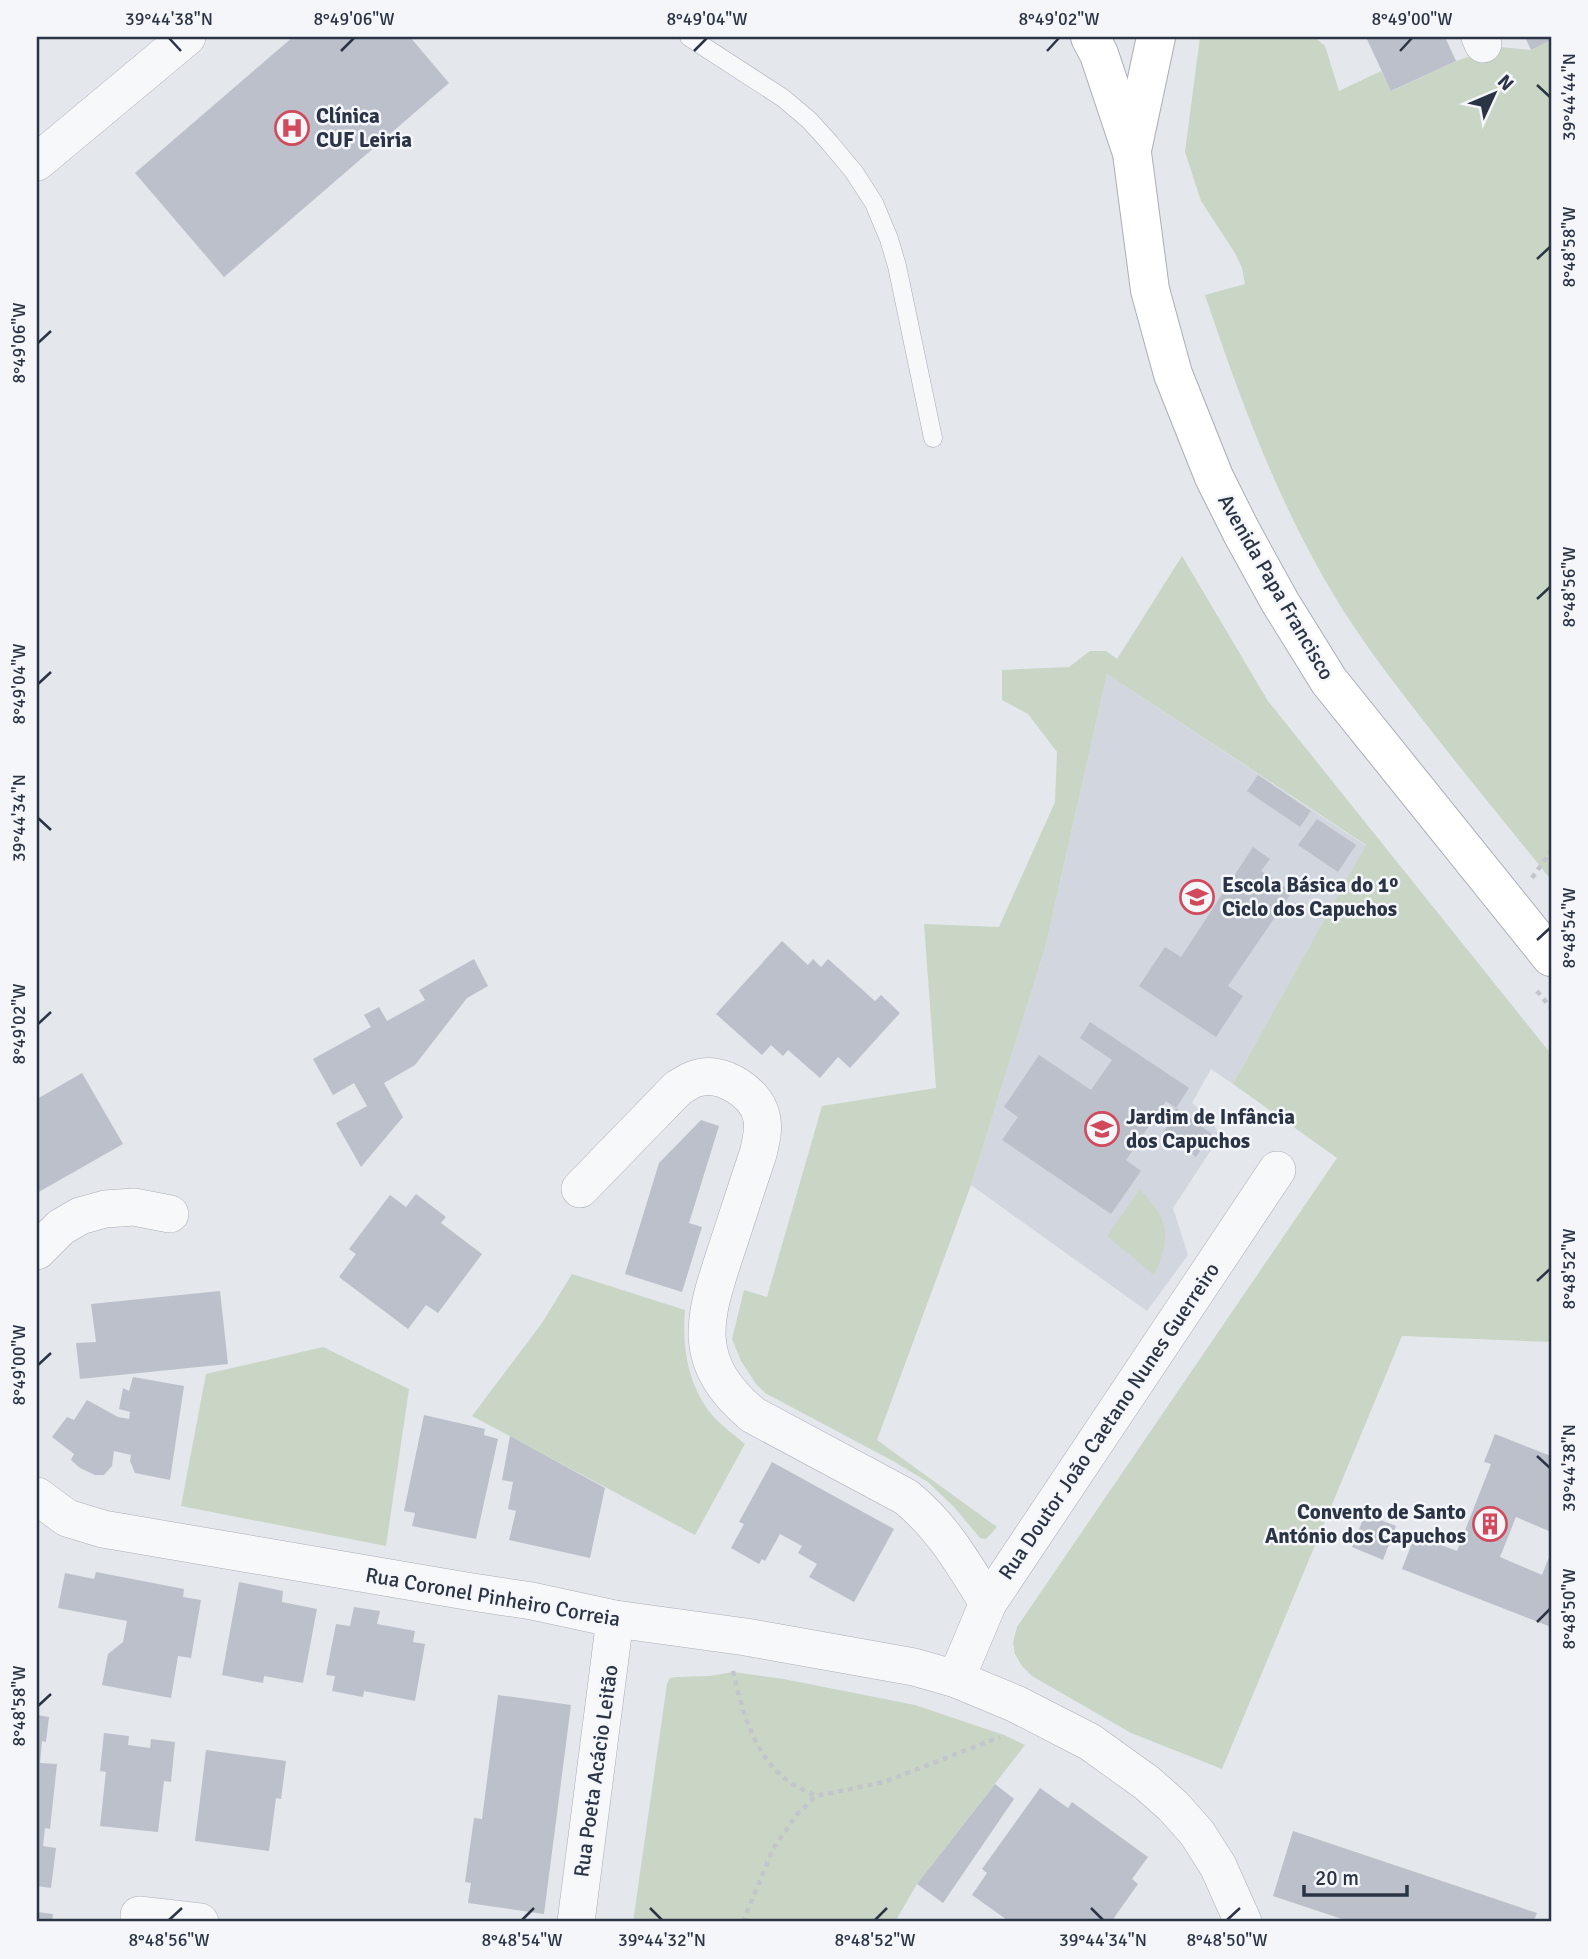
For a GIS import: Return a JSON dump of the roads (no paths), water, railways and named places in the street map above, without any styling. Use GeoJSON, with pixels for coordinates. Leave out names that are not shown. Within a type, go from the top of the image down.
{"type":"FeatureCollection","features":[{"type":"Feature","properties":{"kind":"main road","name":"Avenida Papa Francisco"},"geometry":{"type":"LineString","coordinates":[[1090,37],[1099,54],[1132,153],[1150,290],[1173,374],[1209,465],[1242,533],[1329,681],[1551,957]]}},
{"type":"Feature","properties":{"kind":"main road","name":"Avenida Papa Francisco"},"geometry":{"type":"LineString","coordinates":[[1132,153],[1156,37]]}},
{"type":"Feature","properties":{"kind":"street"},"geometry":{"type":"LineString","coordinates":[[37,162],[187,37]]}},
{"type":"Feature","properties":{"kind":"street"},"geometry":{"type":"LineString","coordinates":[[580,1189],[678,1088],[698,1078],[714,1076],[728,1081],[756,1102],[762,1116],[763,1130],[758,1154],[710,1301],[706,1327],[713,1365],[724,1386],[753,1415],[906,1497],[922,1510],[954,1547],[988,1603]]}},
{"type":"Feature","properties":{"kind":"street","name":"Rua Doutor João Caetano Nunes Guerreiro"},"geometry":{"type":"LineString","coordinates":[[956,1679],[988,1603],[1277,1170]]}},
{"type":"Feature","properties":{"kind":"street"},"geometry":{"type":"LineString","coordinates":[[37,1251],[61,1227],[80,1216],[104,1209],[134,1207],[170,1214]]}},
{"type":"Feature","properties":{"kind":"street","name":"Rua Coronel Pinheiro Correia"},"geometry":{"type":"LineString","coordinates":[[37,1496],[67,1518],[103,1529],[532,1601],[615,1619],[914,1667],[956,1679],[1016,1704],[1090,1742],[1147,1783],[1173,1806],[1197,1833],[1218,1866],[1240,1921]]}},
{"type":"Feature","properties":{"kind":"street","name":"Rua Poeta Acácio Leitão"},"geometry":{"type":"LineString","coordinates":[[576,1922],[615,1619]]}},
{"type":"Feature","properties":{"kind":"street"},"geometry":{"type":"LineString","coordinates":[[139,1915],[200,1922]]}},
{"type":"Feature","properties":{"kind":"lane"},"geometry":{"type":"LineString","coordinates":[[690,37],[783,97],[809,120],[853,172],[874,203],[897,266],[933,438]]}},
{"type":"Feature","properties":{"kind":"place","name":"Clínica CUF Leiria"},"geometry":{"type":"Point","coordinates":[292,128]}},
{"type":"Feature","properties":{"kind":"place","name":"Escola Básica do 1º Ciclo dos Capuchos"},"geometry":{"type":"Point","coordinates":[1197,897]}},
{"type":"Feature","properties":{"kind":"place","name":"Jardim de Infância dos Capuchos"},"geometry":{"type":"Point","coordinates":[1102,1129]}},
{"type":"Feature","properties":{"kind":"place","name":"Convento de Santo António dos Capuchos"},"geometry":{"type":"Point","coordinates":[1490,1524]}}]}
